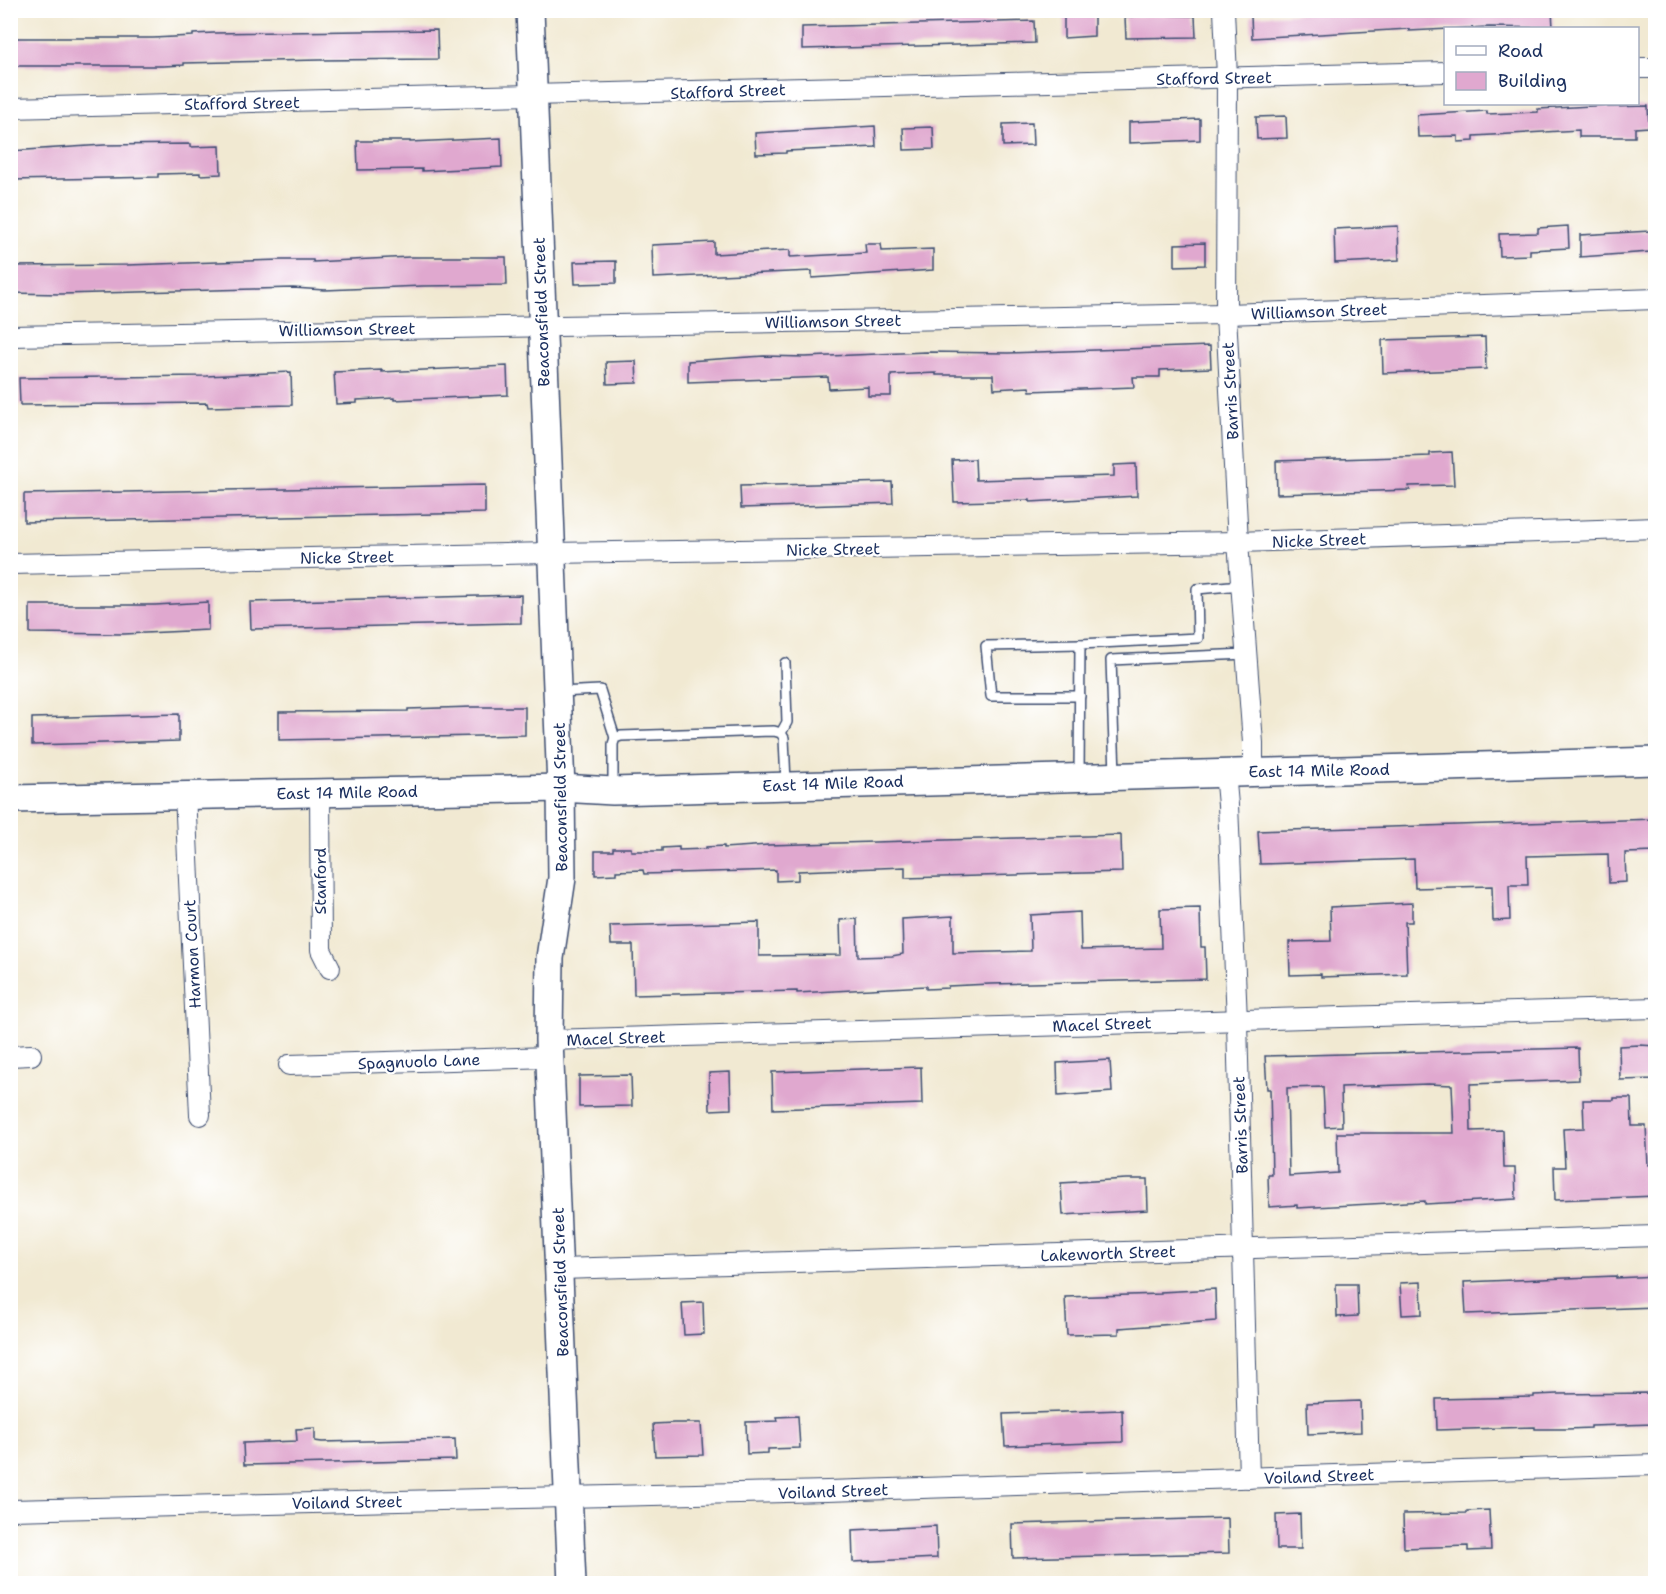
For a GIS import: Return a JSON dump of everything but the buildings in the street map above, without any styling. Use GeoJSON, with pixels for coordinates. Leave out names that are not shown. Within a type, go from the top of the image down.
{"type":"FeatureCollection","features":[{"type":"Feature","properties":{"kind":"main road","name":"Beaconsfield Street"},"geometry":{"type":"LineString","coordinates":[[530,10],[561,788],[562,878],[550,957],[549,1048],[572,1584]]}},
{"type":"Feature","properties":{"kind":"main road","name":"East 14 Mile Road"},"geometry":{"type":"LineString","coordinates":[[10,798],[561,788],[614,791],[786,784],[1656,761]]}},
{"type":"Feature","properties":{"kind":"street","name":"Barris Street"},"geometry":{"type":"LineString","coordinates":[[1224,10],[1227,77],[1226,314],[1253,772]]}},
{"type":"Feature","properties":{"kind":"street"},"geometry":{"type":"LineString","coordinates":[[1639,68],[1656,68]]}},
{"type":"Feature","properties":{"kind":"street","name":"Stafford Street"},"geometry":{"type":"LineString","coordinates":[[10,108],[1444,72]]}},
{"type":"Feature","properties":{"kind":"street","name":"Williamson Street"},"geometry":{"type":"LineString","coordinates":[[10,336],[1226,314],[1656,299]]}},
{"type":"Feature","properties":{"kind":"street","name":"Nicke Street"},"geometry":{"type":"LineString","coordinates":[[10,564],[1238,543],[1656,528]]}},
{"type":"Feature","properties":{"kind":"street","name":"Barris Street"},"geometry":{"type":"LineString","coordinates":[[1225,772],[1237,1021],[1249,1478]]}},
{"type":"Feature","properties":{"kind":"street","name":"Stanford"},"geometry":{"type":"LineString","coordinates":[[320,792],[321,950],[330,968]]}},
{"type":"Feature","properties":{"kind":"street","name":"Harmon Court"},"geometry":{"type":"LineString","coordinates":[[185,794],[200,1115]]}},
{"type":"Feature","properties":{"kind":"street","name":"Macel Street"},"geometry":{"type":"LineString","coordinates":[[549,1048],[1237,1021],[1656,1008]]}},
{"type":"Feature","properties":{"kind":"street","name":"Spagnuolo Lane"},"geometry":{"type":"LineString","coordinates":[[289,1065],[549,1048]]}},
{"type":"Feature","properties":{"kind":"street"},"geometry":{"type":"LineString","coordinates":[[10,1056],[31,1055]]}},
{"type":"Feature","properties":{"kind":"street","name":"Lakeworth Street"},"geometry":{"type":"LineString","coordinates":[[560,1269],[1656,1236]]}},
{"type":"Feature","properties":{"kind":"street","name":"Voiland Street"},"geometry":{"type":"LineString","coordinates":[[10,1510],[568,1497],[1656,1465]]}},
{"type":"Feature","properties":{"kind":"lane"},"geometry":{"type":"LineString","coordinates":[[1080,696],[991,696],[986,646],[1198,638],[1197,589],[1241,585]]}},
{"type":"Feature","properties":{"kind":"lane"},"geometry":{"type":"LineString","coordinates":[[1079,777],[1080,644]]}},
{"type":"Feature","properties":{"kind":"lane"},"geometry":{"type":"LineString","coordinates":[[1115,775],[1111,660],[1246,654]]}},
{"type":"Feature","properties":{"kind":"lane"},"geometry":{"type":"LineString","coordinates":[[781,733],[786,722],[785,663]]}},
{"type":"Feature","properties":{"kind":"lane"},"geometry":{"type":"LineString","coordinates":[[557,692],[600,690],[615,738],[613,744],[614,791]]}},
{"type":"Feature","properties":{"kind":"lane"},"geometry":{"type":"LineString","coordinates":[[615,738],[774,731],[781,733],[784,738],[786,784]]}}]}
